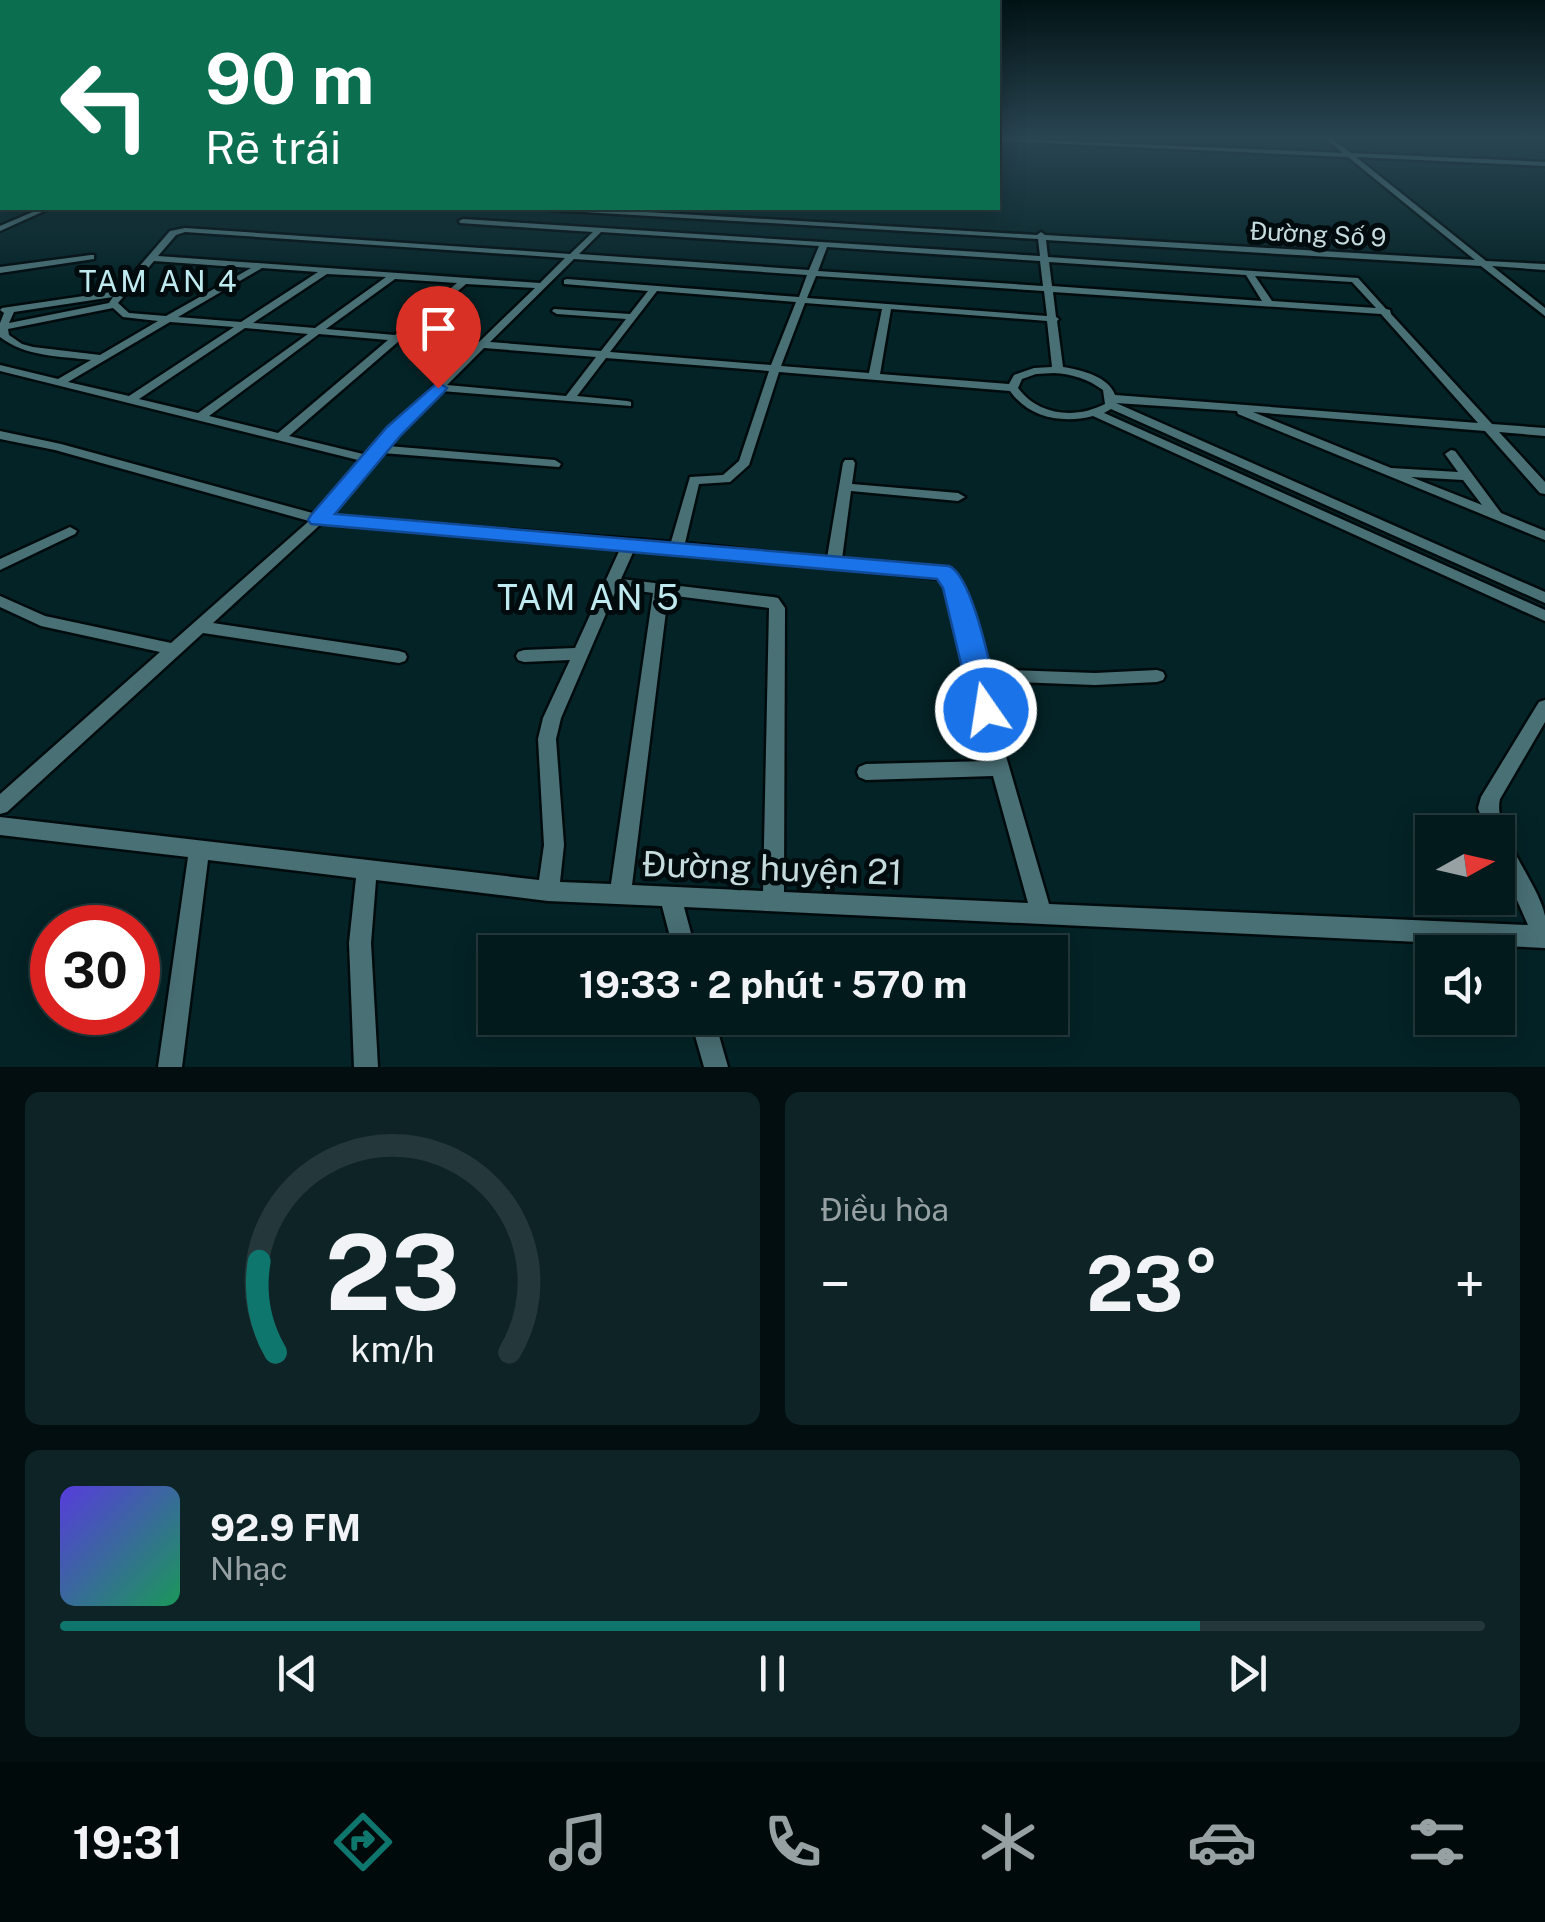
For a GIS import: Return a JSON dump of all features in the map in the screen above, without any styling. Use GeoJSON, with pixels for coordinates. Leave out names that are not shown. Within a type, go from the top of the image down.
{"type":"FeatureCollection","features":[{"type":"Feature","properties":{"kind":"street"},"geometry":{"type":"LineString","coordinates":[[1392,188],[1545,302]]}},
{"type":"Feature","properties":{"kind":"street"},"geometry":{"type":"LineString","coordinates":[[1400,188],[1545,314]]}},
{"type":"Feature","properties":{"kind":"street"},"geometry":{"type":"LineString","coordinates":[[0,229],[42,210]]}},
{"type":"Feature","properties":{"kind":"street","name":"Đường Số 9"},"geometry":{"type":"LineString","coordinates":[[585,210],[1545,266]]}},
{"type":"Feature","properties":{"kind":"street","name":"Đường Số 9"},"geometry":{"type":"LineString","coordinates":[[695,210],[1041,236]]}},
{"type":"Feature","properties":{"kind":"street"},"geometry":{"type":"LineString","coordinates":[[463,221],[1355,280],[1545,490]]}},
{"type":"Feature","properties":{"kind":"street"},"geometry":{"type":"LineString","coordinates":[[3,327],[116,300],[173,233],[185,230],[1387,312]]}},
{"type":"Feature","properties":{"kind":"street"},"geometry":{"type":"LineString","coordinates":[[0,806],[319,520],[438,388],[598,230]]}},
{"type":"Feature","properties":{"kind":"street"},"geometry":{"type":"LineString","coordinates":[[652,262],[674,234]]}},
{"type":"Feature","properties":{"kind":"street"},"geometry":{"type":"LineString","coordinates":[[1041,236],[1058,370]]}},
{"type":"Feature","properties":{"kind":"street"},"geometry":{"type":"LineString","coordinates":[[676,547],[694,480],[726,479],[745,462],[774,368],[824,244]]}},
{"type":"Feature","properties":{"kind":"street"},"geometry":{"type":"LineString","coordinates":[[0,270],[90,257]]}},
{"type":"Feature","properties":{"kind":"street"},"geometry":{"type":"LineString","coordinates":[[152,258],[540,286]]}},
{"type":"Feature","properties":{"kind":"street"},"geometry":{"type":"LineString","coordinates":[[60,382],[260,266]]}},
{"type":"Feature","properties":{"kind":"street"},"geometry":{"type":"LineString","coordinates":[[1148,266],[1163,298]]}},
{"type":"Feature","properties":{"kind":"street"},"geometry":{"type":"LineString","coordinates":[[129,400],[325,272]]}},
{"type":"Feature","properties":{"kind":"street"},"geometry":{"type":"LineString","coordinates":[[1248,272],[1268,304]]}},
{"type":"Feature","properties":{"kind":"street"},"geometry":{"type":"LineString","coordinates":[[201,416],[392,277]]}},
{"type":"Feature","properties":{"kind":"street"},"geometry":{"type":"LineString","coordinates":[[278,438],[463,282]]}},
{"type":"Feature","properties":{"kind":"street"},"geometry":{"type":"LineString","coordinates":[[568,282],[1054,319]]}},
{"type":"Feature","properties":{"kind":"street"},"geometry":{"type":"LineString","coordinates":[[569,399],[654,288]]}},
{"type":"Feature","properties":{"kind":"street"},"geometry":{"type":"LineString","coordinates":[[101,358],[18,346],[4,336],[5,310],[116,300]]}},
{"type":"Feature","properties":{"kind":"street"},"geometry":{"type":"LineString","coordinates":[[116,300],[126,314],[1013,388]]}},
{"type":"Feature","properties":{"kind":"street"},"geometry":{"type":"LineString","coordinates":[[874,376],[887,306]]}},
{"type":"Feature","properties":{"kind":"street"},"geometry":{"type":"LineString","coordinates":[[557,311],[632,317]]}},
{"type":"Feature","properties":{"kind":"street"},"geometry":{"type":"LineString","coordinates":[[0,368],[278,438],[375,454],[555,464]]}},
{"type":"Feature","properties":{"kind":"street"},"geometry":{"type":"LineString","coordinates":[[1013,388],[1022,374],[1058,370],[1098,381],[1112,402],[1545,598]]}},
{"type":"Feature","properties":{"kind":"street"},"geometry":{"type":"LineString","coordinates":[[438,388],[627,404]]}},
{"type":"Feature","properties":{"kind":"street"},"geometry":{"type":"LineString","coordinates":[[1013,388],[1021,401],[1042,411],[1068,416],[1095,413],[1112,402],[1545,432]]}},
{"type":"Feature","properties":{"kind":"street"},"geometry":{"type":"LineString","coordinates":[[1232,408],[1545,536]]}},
{"type":"Feature","properties":{"kind":"street"},"geometry":{"type":"LineString","coordinates":[[1095,413],[1545,616]]}},
{"type":"Feature","properties":{"kind":"street"},"geometry":{"type":"LineString","coordinates":[[0,435],[319,520],[676,547],[948,575],[964,617],[1041,912]]}},
{"type":"Feature","properties":{"kind":"street"},"geometry":{"type":"LineString","coordinates":[[1452,454],[1497,517]]}},
{"type":"Feature","properties":{"kind":"street"},"geometry":{"type":"LineString","coordinates":[[834,562],[849,463]]}},
{"type":"Feature","properties":{"kind":"street"},"geometry":{"type":"LineString","coordinates":[[1386,473],[1409,470],[1466,476]]}},
{"type":"Feature","properties":{"kind":"street"},"geometry":{"type":"LineString","coordinates":[[847,487],[958,497]]}},
{"type":"Feature","properties":{"kind":"street"},"geometry":{"type":"LineString","coordinates":[[0,565],[70,531]]}},
{"type":"Feature","properties":{"kind":"street"},"geometry":{"type":"LineString","coordinates":[[548,891],[554,828],[547,739],[628,545]]}},
{"type":"Feature","properties":{"kind":"street"},"geometry":{"type":"LineString","coordinates":[[612,583],[773,602],[777,608],[774,901]]}},
{"type":"Feature","properties":{"kind":"street"},"geometry":{"type":"LineString","coordinates":[[620,894],[661,589]]}},
{"type":"Feature","properties":{"kind":"street"},"geometry":{"type":"LineString","coordinates":[[0,601],[41,621],[176,650]]}},
{"type":"Feature","properties":{"kind":"street"},"geometry":{"type":"LineString","coordinates":[[202,627],[399,657]]}},
{"type":"Feature","properties":{"kind":"street"},"geometry":{"type":"LineString","coordinates":[[524,656],[582,654]]}},
{"type":"Feature","properties":{"kind":"street"},"geometry":{"type":"LineString","coordinates":[[978,675],[1095,679],[1157,676]]}},
{"type":"Feature","properties":{"kind":"street"},"geometry":{"type":"LineString","coordinates":[[1490,815],[1491,797],[1545,707]]}},
{"type":"Feature","properties":{"kind":"street"},"geometry":{"type":"LineString","coordinates":[[866,772],[1001,768]]}},
{"type":"Feature","properties":{"kind":"street","name":"Đường huyện 21"},"geometry":{"type":"LineString","coordinates":[[0,826],[548,891],[1545,937]]}},
{"type":"Feature","properties":{"kind":"street"},"geometry":{"type":"LineString","coordinates":[[170,1067],[199,852]]}},
{"type":"Feature","properties":{"kind":"street"},"geometry":{"type":"LineString","coordinates":[[366,1067],[360,943],[367,868]]}},
{"type":"Feature","properties":{"kind":"street"},"geometry":{"type":"LineString","coordinates":[[1515,873],[1545,937]]}},
{"type":"Feature","properties":{"kind":"street"},"geometry":{"type":"LineString","coordinates":[[670,896],[680,935]]}},
{"type":"Feature","properties":{"kind":"street"},"geometry":{"type":"LineString","coordinates":[[707,1035],[716,1067]]}},
{"type":"Feature","properties":{"kind":"district","name":"TAM AN 4"},"geometry":{"type":"Point","coordinates":[159,281]}},
{"type":"Feature","properties":{"kind":"district","name":"TAM AN 5"},"geometry":{"type":"Point","coordinates":[589,597]}},
{"type":"Feature","properties":{"kind":"route"},"geometry":{"type":"LineString","coordinates":[[438,388],[394,431],[319,520],[941,572],[948,575],[956,588],[986,710]]}}]}
